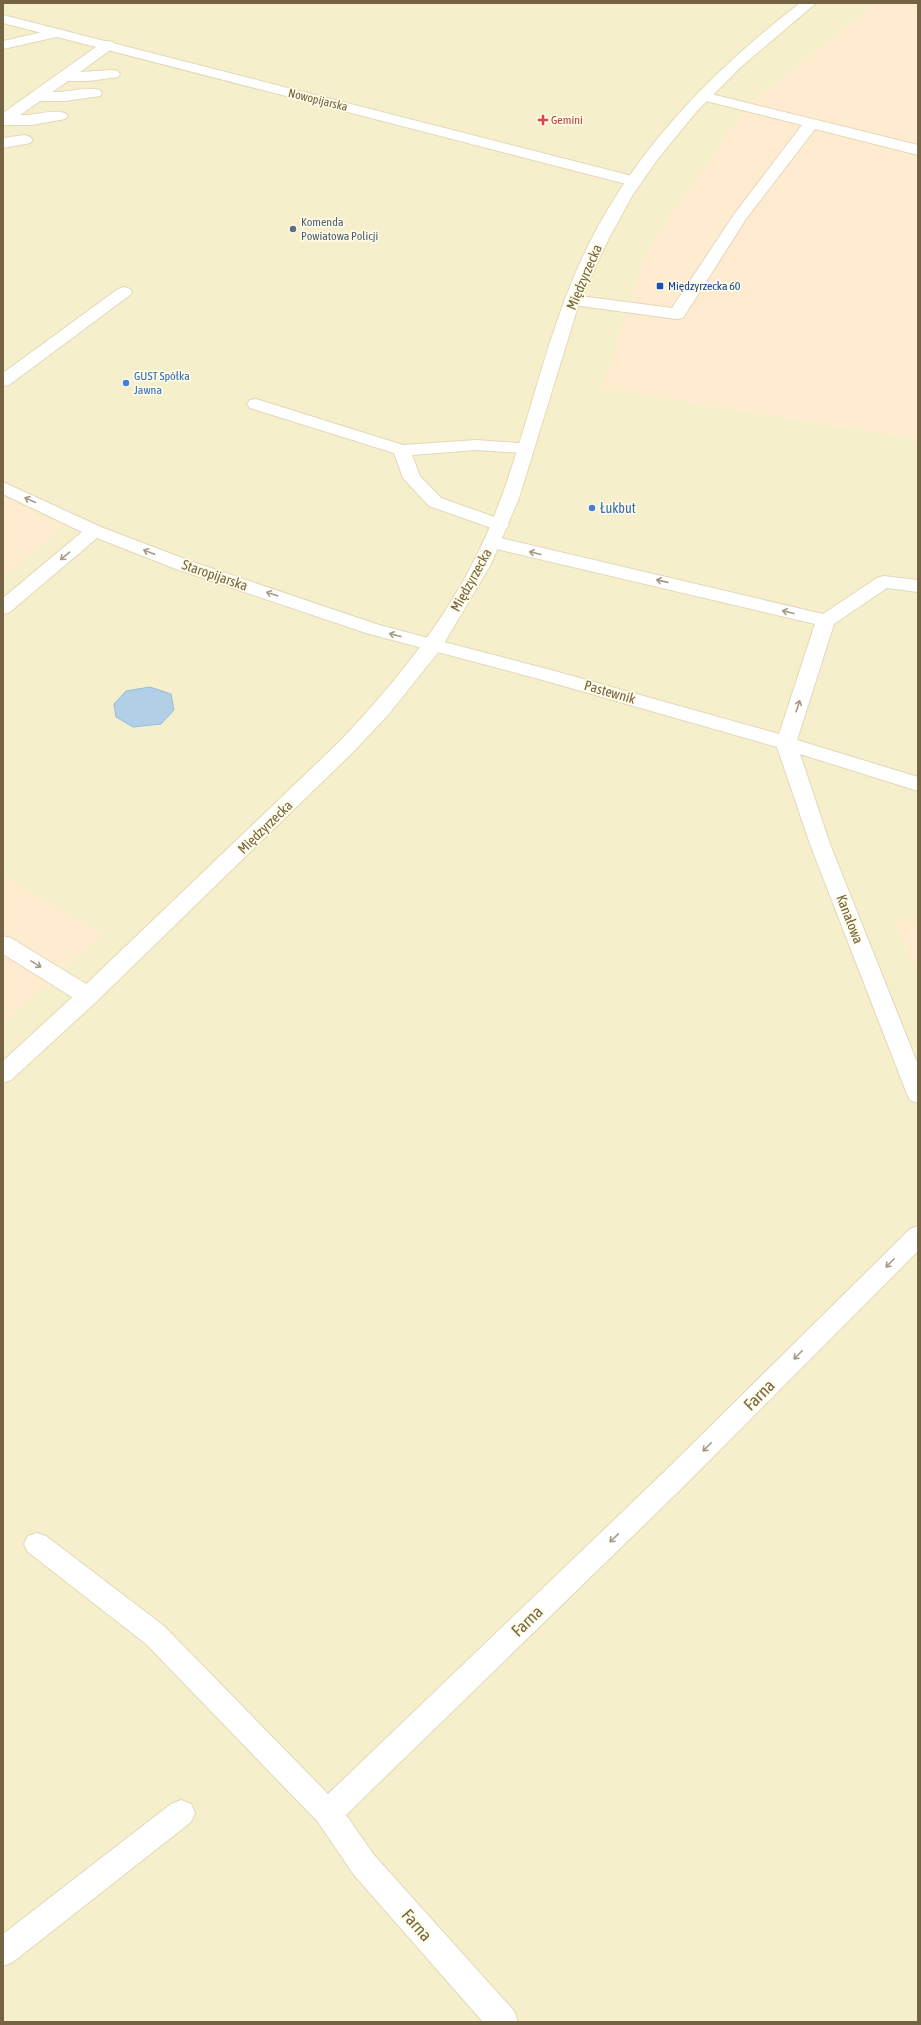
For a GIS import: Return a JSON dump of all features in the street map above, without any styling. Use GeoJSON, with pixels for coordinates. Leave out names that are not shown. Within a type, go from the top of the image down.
{"type":"FeatureCollection","features":[{"type":"Feature","properties":{"kind":"street","name":"Międzyrzecka"},"geometry":{"type":"LineString","coordinates":[[3,1074],[88,996],[346,747],[381,710],[433,646],[470,586],[500,524],[572,300],[601,236],[634,181],[667,137],[703,96],[757,45],[809,3]]}},
{"type":"Feature","properties":{"kind":"street","name":"Nowopijarska"},"geometry":{"type":"LineString","coordinates":[[3,19],[634,181]]}},
{"type":"Feature","properties":{"kind":"street"},"geometry":{"type":"LineString","coordinates":[[3,45],[10,42],[56,33]]}},
{"type":"Feature","properties":{"kind":"street"},"geometry":{"type":"LineString","coordinates":[[4,120],[108,45]]}},
{"type":"Feature","properties":{"kind":"street"},"geometry":{"type":"LineString","coordinates":[[64,76],[89,78],[113,74]]}},
{"type":"Feature","properties":{"kind":"street"},"geometry":{"type":"LineString","coordinates":[[37,96],[65,97],[95,93]]}},
{"type":"Feature","properties":{"kind":"street"},"geometry":{"type":"LineString","coordinates":[[703,96],[918,150]]}},
{"type":"Feature","properties":{"kind":"street"},"geometry":{"type":"LineString","coordinates":[[4,120],[32,120],[60,116]]}},
{"type":"Feature","properties":{"kind":"street"},"geometry":{"type":"LineString","coordinates":[[572,300],[677,314],[709,261],[782,159],[812,123]]}},
{"type":"Feature","properties":{"kind":"street"},"geometry":{"type":"LineString","coordinates":[[3,143],[25,140]]}},
{"type":"Feature","properties":{"kind":"street"},"geometry":{"type":"LineString","coordinates":[[3,381],[124,292]]}},
{"type":"Feature","properties":{"kind":"street"},"geometry":{"type":"LineString","coordinates":[[256,404],[402,450],[476,446],[524,448]]}},
{"type":"Feature","properties":{"kind":"street"},"geometry":{"type":"LineString","coordinates":[[402,450],[412,478],[435,502],[500,524]]}},
{"type":"Feature","properties":{"kind":"street","name":"Staropijarska"},"geometry":{"type":"LineString","coordinates":[[3,487],[95,532],[183,565],[373,629],[433,646]]}},
{"type":"Feature","properties":{"kind":"street"},"geometry":{"type":"LineString","coordinates":[[3,608],[95,532]]}},
{"type":"Feature","properties":{"kind":"street"},"geometry":{"type":"LineString","coordinates":[[492,542],[726,596],[826,621]]}},
{"type":"Feature","properties":{"kind":"street"},"geometry":{"type":"LineString","coordinates":[[786,742],[826,621],[884,582],[918,586]]}},
{"type":"Feature","properties":{"kind":"street","name":"Pastewnik"},"geometry":{"type":"LineString","coordinates":[[433,646],[544,674],[786,742],[918,784]]}},
{"type":"Feature","properties":{"kind":"street","name":"Kanałowa"},"geometry":{"type":"LineString","coordinates":[[786,742],[820,844],[918,1094]]}},
{"type":"Feature","properties":{"kind":"street"},"geometry":{"type":"LineString","coordinates":[[3,944],[88,996]]}},
{"type":"Feature","properties":{"kind":"street","name":"Farna"},"geometry":{"type":"LineString","coordinates":[[503,2022],[364,1865],[328,1812],[672,1481],[918,1236]]}},
{"type":"Feature","properties":{"kind":"street"},"geometry":{"type":"LineString","coordinates":[[37,1544],[155,1635],[328,1812]]}},
{"type":"Feature","properties":{"kind":"street"},"geometry":{"type":"LineString","coordinates":[[3,1952],[181,1813]]}},
{"type":"Feature","properties":{"kind":"shaded area"},"geometry":{"type":"Polygon","coordinates":[[[3,3],[876,3],[748,106],[604,388],[918,439],[918,2022],[3,2022],[3,3]]]}},
{"type":"Feature","properties":{"kind":"shaded area"},"geometry":{"type":"Polygon","coordinates":[[[876,3],[918,3],[918,439],[603,388],[647,250],[748,106],[876,3]]]}},
{"type":"Feature","properties":{"kind":"shaded area"},"geometry":{"type":"Polygon","coordinates":[[[3,498],[63,527],[3,577],[3,498]]]}},
{"type":"Feature","properties":{"kind":"shaded area"},"geometry":{"type":"Polygon","coordinates":[[[3,876],[103,934],[3,1023],[3,876]]]}},
{"type":"Feature","properties":{"kind":"shaded area"},"geometry":{"type":"Polygon","coordinates":[[[894,918],[918,923],[918,974],[894,918]]]}},
{"type":"Feature","properties":{"kind":"water"},"geometry":{"type":"Polygon","coordinates":[[[150,687],[171,694],[174,710],[161,724],[133,727],[116,717],[114,704],[126,691],[150,687]]]}},
{"type":"Feature","properties":{"kind":"place","name":"Gemini"},"geometry":{"type":"Point","coordinates":[543,120]}},
{"type":"Feature","properties":{"kind":"place","name":"Komenda Powiatowa Policji"},"geometry":{"type":"Point","coordinates":[293,229]}},
{"type":"Feature","properties":{"kind":"place","name":"Międzyrzecka 60"},"geometry":{"type":"Point","coordinates":[660,286]}},
{"type":"Feature","properties":{"kind":"place","name":"GUST Spółka Jawna"},"geometry":{"type":"Point","coordinates":[126,383]}},
{"type":"Feature","properties":{"kind":"place","name":"Łukbut"},"geometry":{"type":"Point","coordinates":[592,508]}}]}
